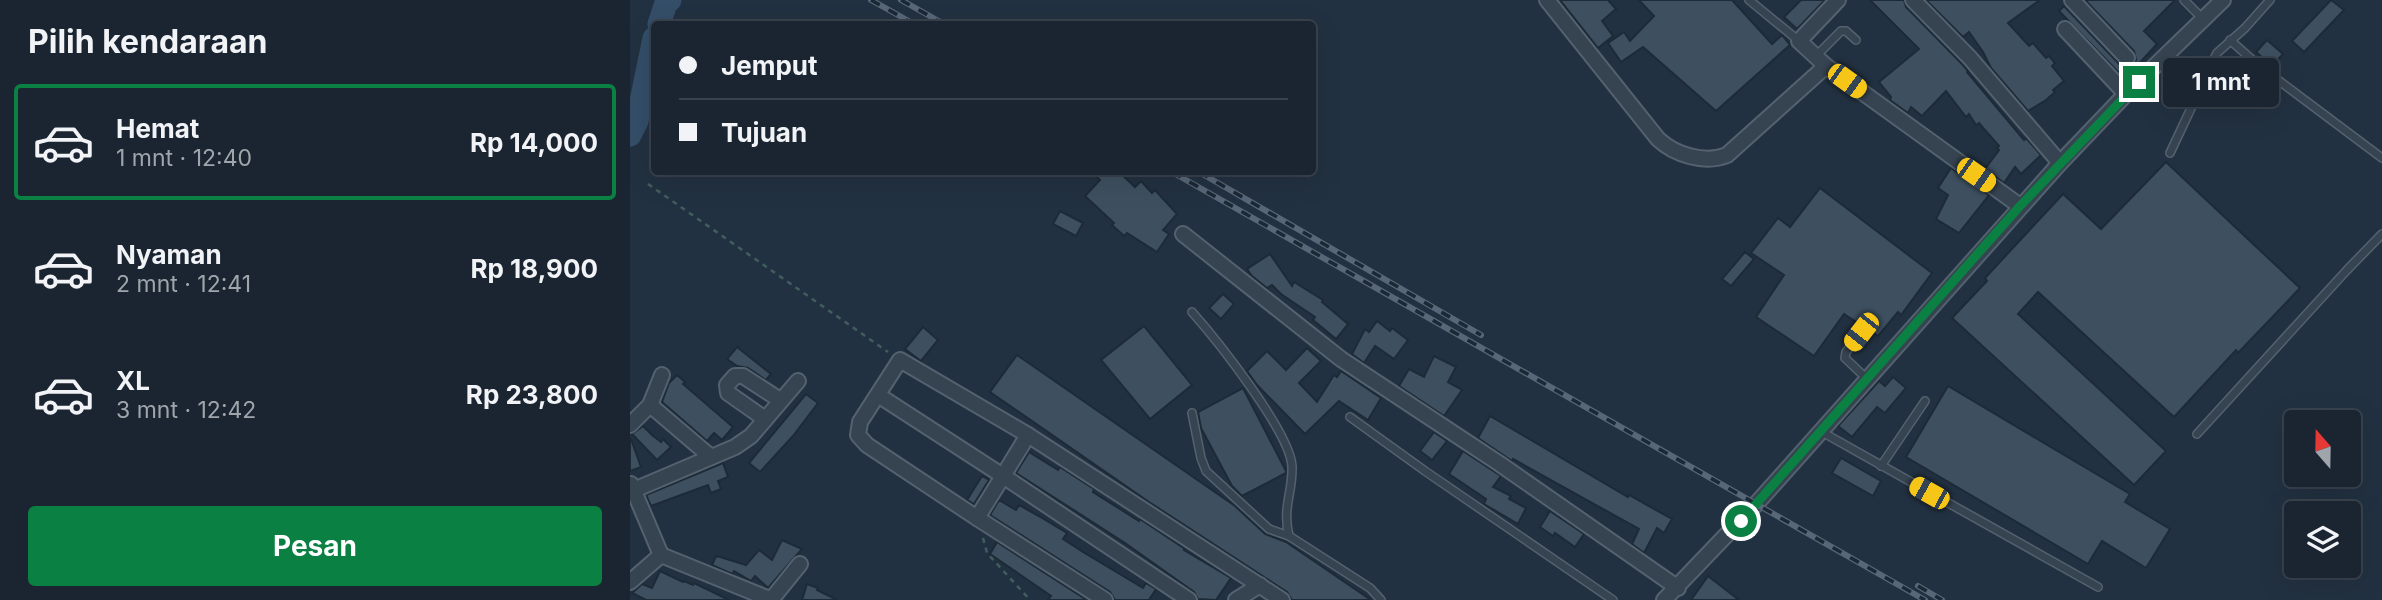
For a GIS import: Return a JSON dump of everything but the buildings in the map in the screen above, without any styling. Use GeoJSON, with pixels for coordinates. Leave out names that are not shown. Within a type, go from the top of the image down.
{"type":"FeatureCollection","features":[{"type":"Feature","properties":{"kind":"street"},"geometry":{"type":"LineString","coordinates":[[1547,0],[1658,139],[1672,150],[1695,157],[1717,158],[1727,155],[1821,61]]}},
{"type":"Feature","properties":{"kind":"street"},"geometry":{"type":"LineString","coordinates":[[1838,0],[1800,41],[1821,61],[2020,206]]}},
{"type":"Feature","properties":{"kind":"street"},"geometry":{"type":"LineString","coordinates":[[1913,0],[1970,58],[2060,163]]}},
{"type":"Feature","properties":{"kind":"street"},"geometry":{"type":"LineString","coordinates":[[2072,0],[2127,58]]}},
{"type":"Feature","properties":{"kind":"street"},"geometry":{"type":"LineString","coordinates":[[1664,600],[1822,432],[2060,163],[2126,94],[2223,0]]}},
{"type":"Feature","properties":{"kind":"street"},"geometry":{"type":"LineString","coordinates":[[2065,29],[2126,94]]}},
{"type":"Feature","properties":{"kind":"street"},"geometry":{"type":"LineString","coordinates":[[1184,234],[1341,359],[1500,464],[1678,588]]}},
{"type":"Feature","properties":{"kind":"street"},"geometry":{"type":"LineString","coordinates":[[1105,600],[862,442],[857,429],[900,360],[1028,435],[1282,600]]}},
{"type":"Feature","properties":{"kind":"street"},"geometry":{"type":"LineString","coordinates":[[630,425],[650,405],[662,374]]}},
{"type":"Feature","properties":{"kind":"street"},"geometry":{"type":"LineString","coordinates":[[765,419],[729,393],[727,385],[732,378],[743,376],[780,400]]}},
{"type":"Feature","properties":{"kind":"street"},"geometry":{"type":"LineString","coordinates":[[798,381],[751,436],[736,447],[632,486],[661,555],[771,600],[800,564]]}},
{"type":"Feature","properties":{"kind":"street"},"geometry":{"type":"LineString","coordinates":[[878,395],[1189,600]]}},
{"type":"Feature","properties":{"kind":"street"},"geometry":{"type":"LineString","coordinates":[[650,405],[711,457]]}},
{"type":"Feature","properties":{"kind":"street"},"geometry":{"type":"LineString","coordinates":[[977,518],[1028,435]]}},
{"type":"Feature","properties":{"kind":"street"},"geometry":{"type":"LineString","coordinates":[[630,582],[661,555]]}},
{"type":"Feature","properties":{"kind":"street"},"geometry":{"type":"LineString","coordinates":[[1236,600],[1260,585]]}},
{"type":"Feature","properties":{"kind":"lane"},"geometry":{"type":"LineString","coordinates":[[1749,0],[1800,41]]}},
{"type":"Feature","properties":{"kind":"lane"},"geometry":{"type":"LineString","coordinates":[[2184,0],[2204,19]]}},
{"type":"Feature","properties":{"kind":"lane"},"geometry":{"type":"LineString","coordinates":[[2170,153],[2217,53],[2245,28],[2270,0]]}},
{"type":"Feature","properties":{"kind":"lane"},"geometry":{"type":"LineString","coordinates":[[1821,61],[1841,31],[1846,31],[1856,40]]}},
{"type":"Feature","properties":{"kind":"lane"},"geometry":{"type":"LineString","coordinates":[[2230,40],[2258,65],[2382,158]]}},
{"type":"Feature","properties":{"kind":"lane"},"geometry":{"type":"LineString","coordinates":[[2197,434],[2382,234]]}},
{"type":"Feature","properties":{"kind":"lane"},"geometry":{"type":"LineString","coordinates":[[1192,312],[1212,334],[1251,388],[1286,447],[1292,465],[1285,511],[1289,536]]}},
{"type":"Feature","properties":{"kind":"lane"},"geometry":{"type":"LineString","coordinates":[[1861,332],[1846,352],[1845,358],[1867,379]]}},
{"type":"Feature","properties":{"kind":"lane"},"geometry":{"type":"LineString","coordinates":[[1881,466],[1925,401]]}},
{"type":"Feature","properties":{"kind":"lane"},"geometry":{"type":"LineString","coordinates":[[1192,413],[1206,471],[1269,529],[1289,536],[1370,588],[1381,600]]}},
{"type":"Feature","properties":{"kind":"lane"},"geometry":{"type":"LineString","coordinates":[[1350,417],[1613,600]]}},
{"type":"Feature","properties":{"kind":"lane"},"geometry":{"type":"LineString","coordinates":[[1822,432],[2098,587]]}},
{"type":"Feature","properties":{"kind":"path"},"geometry":{"type":"LineString","coordinates":[[648,184],[900,360]]}},
{"type":"Feature","properties":{"kind":"path"},"geometry":{"type":"LineString","coordinates":[[977,518],[987,552],[1030,600]]}},
{"type":"Feature","properties":{"kind":"waterway"},"geometry":{"type":"LineString","coordinates":[[660,21],[666,3],[670,0]]}},
{"type":"Feature","properties":{"kind":"waterway"},"geometry":{"type":"LineString","coordinates":[[630,135],[637,121],[651,53]]}},
{"type":"Feature","properties":{"kind":"railway"},"geometry":{"type":"LineString","coordinates":[[871,0],[909,21]]}},
{"type":"Feature","properties":{"kind":"railway"},"geometry":{"type":"LineString","coordinates":[[901,0],[939,21]]}},
{"type":"Feature","properties":{"kind":"railway"},"geometry":{"type":"LineString","coordinates":[[1177,175],[1925,600]]}},
{"type":"Feature","properties":{"kind":"railway"},"geometry":{"type":"LineString","coordinates":[[1204,175],[1481,335]]}},
{"type":"Feature","properties":{"kind":"railway"},"geometry":{"type":"LineString","coordinates":[[1918,586],[1942,600]]}},
{"type":"Feature","properties":{"kind":"route"},"geometry":{"type":"LineString","coordinates":[[1741,521],[2020,206],[2139,82]]}}]}
